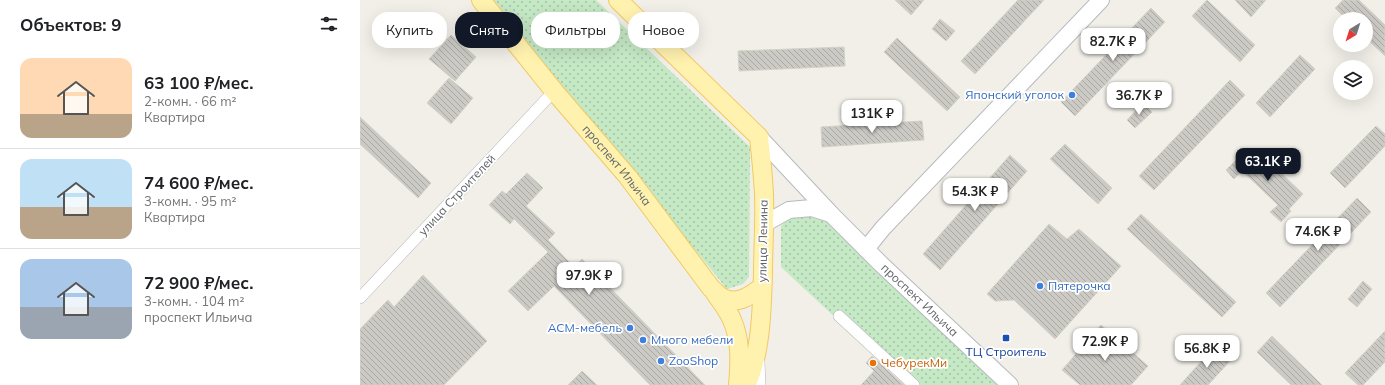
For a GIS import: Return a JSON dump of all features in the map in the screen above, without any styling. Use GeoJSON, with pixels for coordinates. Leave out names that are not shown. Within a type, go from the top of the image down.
{"type":"FeatureCollection","features":[{"type":"Feature","properties":{"kind":"main road","name":"проспект Ильича"},"geometry":{"type":"LineString","coordinates":[[481,0],[554,91],[628,177],[711,288],[723,298],[732,301],[741,300],[762,287]]}},
{"type":"Feature","properties":{"kind":"main road","name":"проспект Ильича"},"geometry":{"type":"LineString","coordinates":[[618,0],[759,137],[866,249],[1010,385]]}},
{"type":"Feature","properties":{"kind":"main road"},"geometry":{"type":"LineString","coordinates":[[866,249],[883,228],[1101,0]]}},
{"type":"Feature","properties":{"kind":"main road","name":"улица Ленина"},"geometry":{"type":"LineString","coordinates":[[746,385],[750,379],[758,345],[762,287],[764,195],[759,137]]}},
{"type":"Feature","properties":{"kind":"main road","name":"проспект Ильича"},"geometry":{"type":"LineString","coordinates":[[764,224],[789,210],[812,208],[831,214]]}},
{"type":"Feature","properties":{"kind":"main road"},"geometry":{"type":"LineString","coordinates":[[711,288],[732,319],[736,333],[740,352],[738,385]]}},
{"type":"Feature","properties":{"kind":"street","name":"улица Строителей"},"geometry":{"type":"LineString","coordinates":[[360,298],[554,91]]}},
{"type":"Feature","properties":{"kind":"street"},"geometry":{"type":"LineString","coordinates":[[839,316],[914,385]]}},
{"type":"Feature","properties":{"kind":"street","name":"улица Ленина"},"geometry":{"type":"LineString","coordinates":[[758,345],[760,385]]}},
{"type":"Feature","properties":{"kind":"green space"},"geometry":{"type":"Polygon","coordinates":[[[494,0],[596,0],[609,12],[531,12],[531,47],[523,37],[523,12],[503,12],[494,0]]]}},
{"type":"Feature","properties":{"kind":"green space"},"geometry":{"type":"Polygon","coordinates":[[[620,23],[628,31],[628,48],[646,48],[750,147],[749,277],[743,284],[727,289],[532,48],[620,48],[620,23]]]}},
{"type":"Feature","properties":{"kind":"green space"},"geometry":{"type":"Polygon","coordinates":[[[792,215],[803,215],[827,221],[1003,385],[908,385],[781,267],[781,226],[792,215]]]}},
{"type":"Feature","properties":{"kind":"building"},"geometry":{"type":"Polygon","coordinates":[[[895,0],[924,0],[911,15],[895,0]]]}},
{"type":"Feature","properties":{"kind":"building"},"geometry":{"type":"Polygon","coordinates":[[[1018,0],[1044,0],[975,74],[961,61],[1018,0]]]}},
{"type":"Feature","properties":{"kind":"building"},"geometry":{"type":"Polygon","coordinates":[[[1207,0],[1255,45],[1240,62],[1192,16],[1207,0]]]}},
{"type":"Feature","properties":{"kind":"building"},"geometry":{"type":"Polygon","coordinates":[[[1235,0],[1266,0],[1251,17],[1235,0]]]}},
{"type":"Feature","properties":{"kind":"building"},"geometry":{"type":"Polygon","coordinates":[[[1343,0],[1359,0],[1371,12],[1339,12],[1335,8],[1343,0]]]}},
{"type":"Feature","properties":{"kind":"building"},"geometry":{"type":"Polygon","coordinates":[[[1151,8],[1165,22],[1075,116],[1061,102],[1151,8]]]}},
{"type":"Feature","properties":{"kind":"building"},"geometry":{"type":"Polygon","coordinates":[[[1373,13],[1385,25],[1385,56],[1373,45],[1373,13]]]}},
{"type":"Feature","properties":{"kind":"building"},"geometry":{"type":"Polygon","coordinates":[[[940,19],[955,31],[946,41],[932,29],[940,19]]]}},
{"type":"Feature","properties":{"kind":"building"},"geometry":{"type":"Polygon","coordinates":[[[451,35],[455,39],[455,48],[466,48],[476,57],[455,81],[429,59],[439,48],[447,48],[447,39],[451,35]]]}},
{"type":"Feature","properties":{"kind":"building"},"geometry":{"type":"Polygon","coordinates":[[[897,38],[960,97],[947,111],[884,52],[897,38]]]}},
{"type":"Feature","properties":{"kind":"building"},"geometry":{"type":"Polygon","coordinates":[[[844,47],[845,66],[739,71],[738,51],[844,47]]]}},
{"type":"Feature","properties":{"kind":"building"},"geometry":{"type":"Polygon","coordinates":[[[1300,55],[1315,69],[1270,117],[1256,103],[1300,55]]]}},
{"type":"Feature","properties":{"kind":"building"},"geometry":{"type":"Polygon","coordinates":[[[449,78],[473,98],[451,124],[427,103],[449,78]]]}},
{"type":"Feature","properties":{"kind":"building"},"geometry":{"type":"Polygon","coordinates":[[[1230,80],[1245,95],[1154,190],[1139,176],[1230,80]]]}},
{"type":"Feature","properties":{"kind":"building"},"geometry":{"type":"Polygon","coordinates":[[[1143,103],[1152,112],[1135,128],[1127,120],[1143,103]]]}},
{"type":"Feature","properties":{"kind":"building"},"geometry":{"type":"Polygon","coordinates":[[[360,117],[431,183],[418,198],[360,144],[360,117]]]}},
{"type":"Feature","properties":{"kind":"building"},"geometry":{"type":"Polygon","coordinates":[[[922,121],[924,140],[822,147],[821,127],[922,121]]]}},
{"type":"Feature","properties":{"kind":"building"},"geometry":{"type":"Polygon","coordinates":[[[1376,126],[1385,134],[1385,146],[1345,188],[1330,173],[1376,126]]]}},
{"type":"Feature","properties":{"kind":"building"},"geometry":{"type":"Polygon","coordinates":[[[1065,144],[1112,188],[1098,204],[1050,159],[1065,144]]]}},
{"type":"Feature","properties":{"kind":"building"},"geometry":{"type":"Polygon","coordinates":[[[1255,148],[1303,194],[1289,209],[1291,211],[1281,222],[1270,212],[1278,205],[1242,171],[1234,179],[1226,170],[1236,160],[1240,164],[1255,148]]]}},
{"type":"Feature","properties":{"kind":"building"},"geometry":{"type":"Polygon","coordinates":[[[1010,155],[1027,171],[940,270],[923,254],[1010,155]]]}},
{"type":"Feature","properties":{"kind":"building"},"geometry":{"type":"Polygon","coordinates":[[[527,173],[543,188],[526,206],[555,233],[548,240],[574,267],[582,259],[705,385],[650,385],[554,286],[528,311],[508,291],[548,252],[514,219],[510,224],[489,205],[502,191],[506,194],[527,173]]]}},
{"type":"Feature","properties":{"kind":"building"},"geometry":{"type":"Polygon","coordinates":[[[1357,198],[1371,212],[1280,307],[1266,293],[1357,198]]]}},
{"type":"Feature","properties":{"kind":"building"},"geometry":{"type":"Polygon","coordinates":[[[1141,214],[1236,302],[1222,317],[1127,229],[1141,214]]]}},
{"type":"Feature","properties":{"kind":"building"},"geometry":{"type":"Polygon","coordinates":[[[1049,224],[1067,239],[1079,229],[1121,266],[1055,339],[1014,300],[995,301],[987,294],[1049,224]]]}},
{"type":"Feature","properties":{"kind":"building"},"geometry":{"type":"Polygon","coordinates":[[[423,275],[487,341],[444,385],[360,385],[360,329],[388,300],[394,307],[423,275]]]}},
{"type":"Feature","properties":{"kind":"building"},"geometry":{"type":"Polygon","coordinates":[[[1363,281],[1372,289],[1357,307],[1348,299],[1363,281]]]}},
{"type":"Feature","properties":{"kind":"building"},"geometry":{"type":"Polygon","coordinates":[[[1101,325],[1148,366],[1131,385],[1080,385],[1062,370],[1101,325]]]}},
{"type":"Feature","properties":{"kind":"building"},"geometry":{"type":"Polygon","coordinates":[[[1385,331],[1385,362],[1363,385],[1358,385],[1345,373],[1385,331]]]}},
{"type":"Feature","properties":{"kind":"building"},"geometry":{"type":"Polygon","coordinates":[[[1272,336],[1322,385],[1291,385],[1257,352],[1272,336]]]}},
{"type":"Feature","properties":{"kind":"building"},"geometry":{"type":"Polygon","coordinates":[[[1214,347],[1230,361],[1208,385],[1180,385],[1214,347]]]}},
{"type":"Feature","properties":{"kind":"building"},"geometry":{"type":"Polygon","coordinates":[[[872,356],[904,385],[861,385],[874,371],[866,363],[872,356]]]}},
{"type":"Feature","properties":{"kind":"building"},"geometry":{"type":"Polygon","coordinates":[[[582,371],[597,385],[568,385],[582,371]]]}},
{"type":"Feature","properties":{"kind":"place","name":"Японский уголок"},"geometry":{"type":"Point","coordinates":[1072,95]}},
{"type":"Feature","properties":{"kind":"place","name":"Пятерочка"},"geometry":{"type":"Point","coordinates":[1040,286]}},
{"type":"Feature","properties":{"kind":"place","name":"АСМ-мебель"},"geometry":{"type":"Point","coordinates":[630,328]}},
{"type":"Feature","properties":{"kind":"place","name":"ТЦ Строитель"},"geometry":{"type":"Point","coordinates":[1006,338]}},
{"type":"Feature","properties":{"kind":"place","name":"Много мебели"},"geometry":{"type":"Point","coordinates":[643,340]}},
{"type":"Feature","properties":{"kind":"place","name":"ZooShop"},"geometry":{"type":"Point","coordinates":[661,361]}},
{"type":"Feature","properties":{"kind":"place","name":"ЧебурекМи"},"geometry":{"type":"Point","coordinates":[873,363]}}]}
